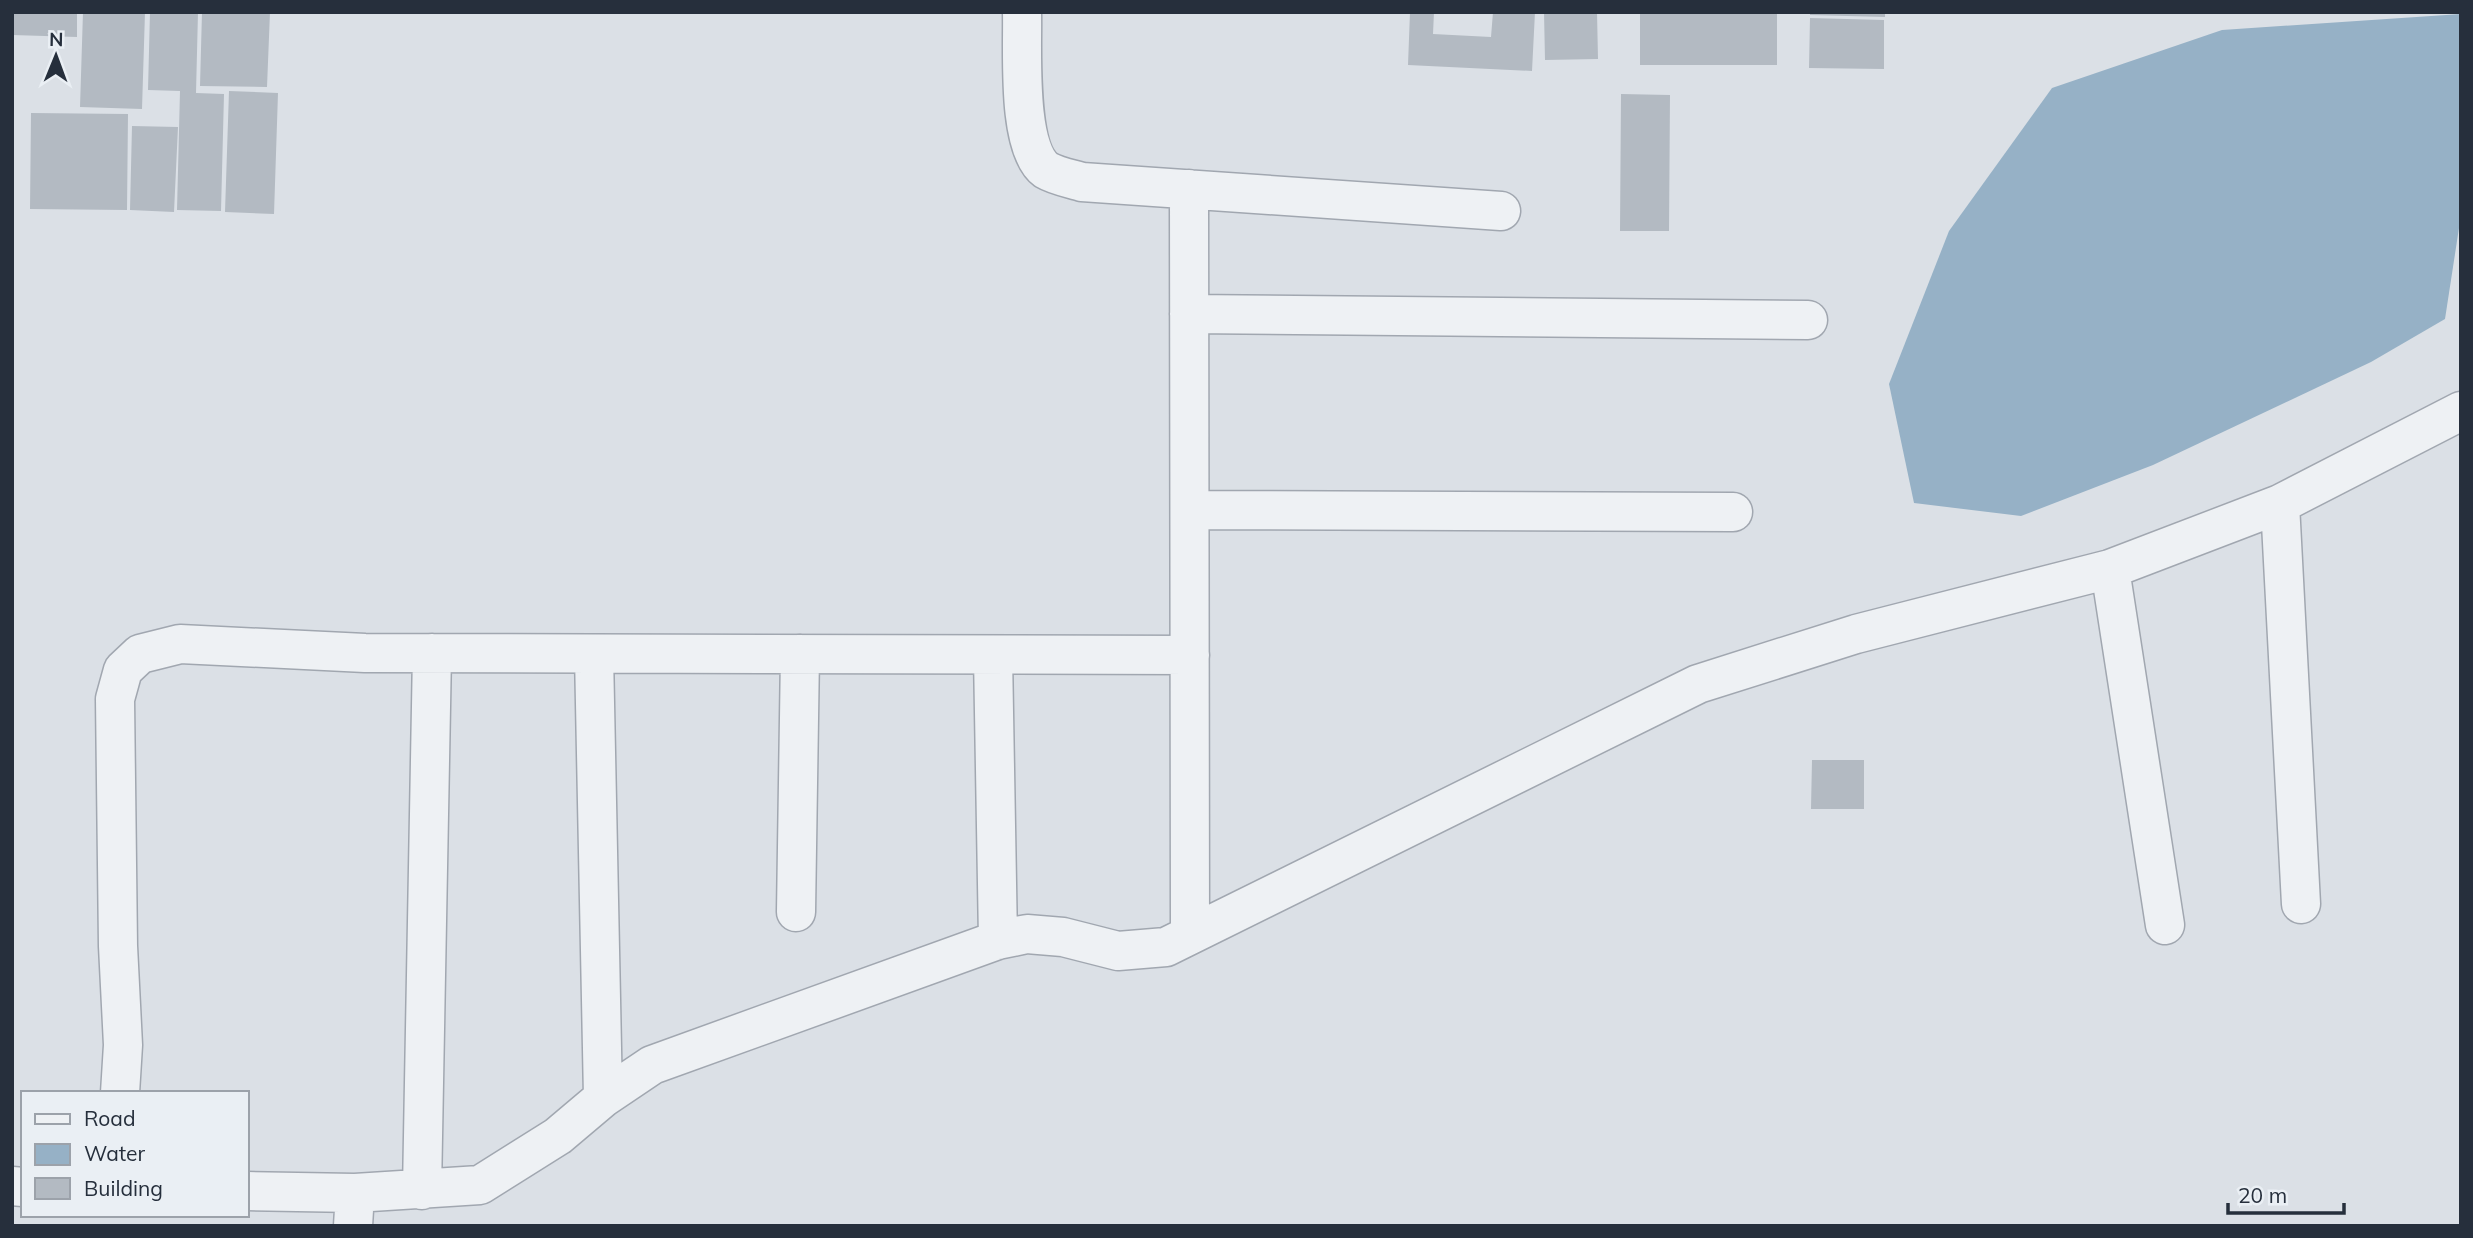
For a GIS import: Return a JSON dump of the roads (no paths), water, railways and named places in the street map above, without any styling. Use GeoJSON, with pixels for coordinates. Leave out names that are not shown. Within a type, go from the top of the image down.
{"type":"FeatureCollection","features":[{"type":"Feature","properties":{"kind":"street"},"geometry":{"type":"LineString","coordinates":[[1022,12],[1024,106],[1032,152],[1046,170],[1082,183],[1501,211]]}},
{"type":"Feature","properties":{"kind":"street"},"geometry":{"type":"LineString","coordinates":[[1189,189],[1190,933]]}},
{"type":"Feature","properties":{"kind":"street"},"geometry":{"type":"LineString","coordinates":[[1189,314],[1808,320]]}},
{"type":"Feature","properties":{"kind":"street"},"geometry":{"type":"LineString","coordinates":[[248,1191],[354,1210],[422,1190],[480,1185],[558,1136],[603,1098],[652,1065],[998,940],[1027,934],[1063,937],[1118,951],[1166,947],[1698,684],[1856,634],[2110,569],[2280,504],[2461,411]]}},
{"type":"Feature","properties":{"kind":"street"},"geometry":{"type":"LineString","coordinates":[[2280,504],[2301,904]]}},
{"type":"Feature","properties":{"kind":"street"},"geometry":{"type":"LineString","coordinates":[[1190,510],[1733,512]]}},
{"type":"Feature","properties":{"kind":"street"},"geometry":{"type":"LineString","coordinates":[[2110,569],[2165,925]]}},
{"type":"Feature","properties":{"kind":"street"},"geometry":{"type":"LineString","coordinates":[[120,1091],[123,1045],[117,933],[115,699],[123,670],[140,654],[180,644],[365,653],[1190,655]]}},
{"type":"Feature","properties":{"kind":"street"},"geometry":{"type":"LineString","coordinates":[[422,1190],[432,653]]}},
{"type":"Feature","properties":{"kind":"street"},"geometry":{"type":"LineString","coordinates":[[594,654],[603,1098]]}},
{"type":"Feature","properties":{"kind":"street"},"geometry":{"type":"LineString","coordinates":[[796,912],[800,654]]}},
{"type":"Feature","properties":{"kind":"street"},"geometry":{"type":"LineString","coordinates":[[993,655],[998,940]]}},
{"type":"Feature","properties":{"kind":"water"},"geometry":{"type":"Polygon","coordinates":[[[2461,14],[2461,215],[2445,319],[2371,362],[2153,465],[2021,516],[1914,503],[1889,384],[1949,231],[2052,88],[2222,30],[2461,14]]]}}]}
